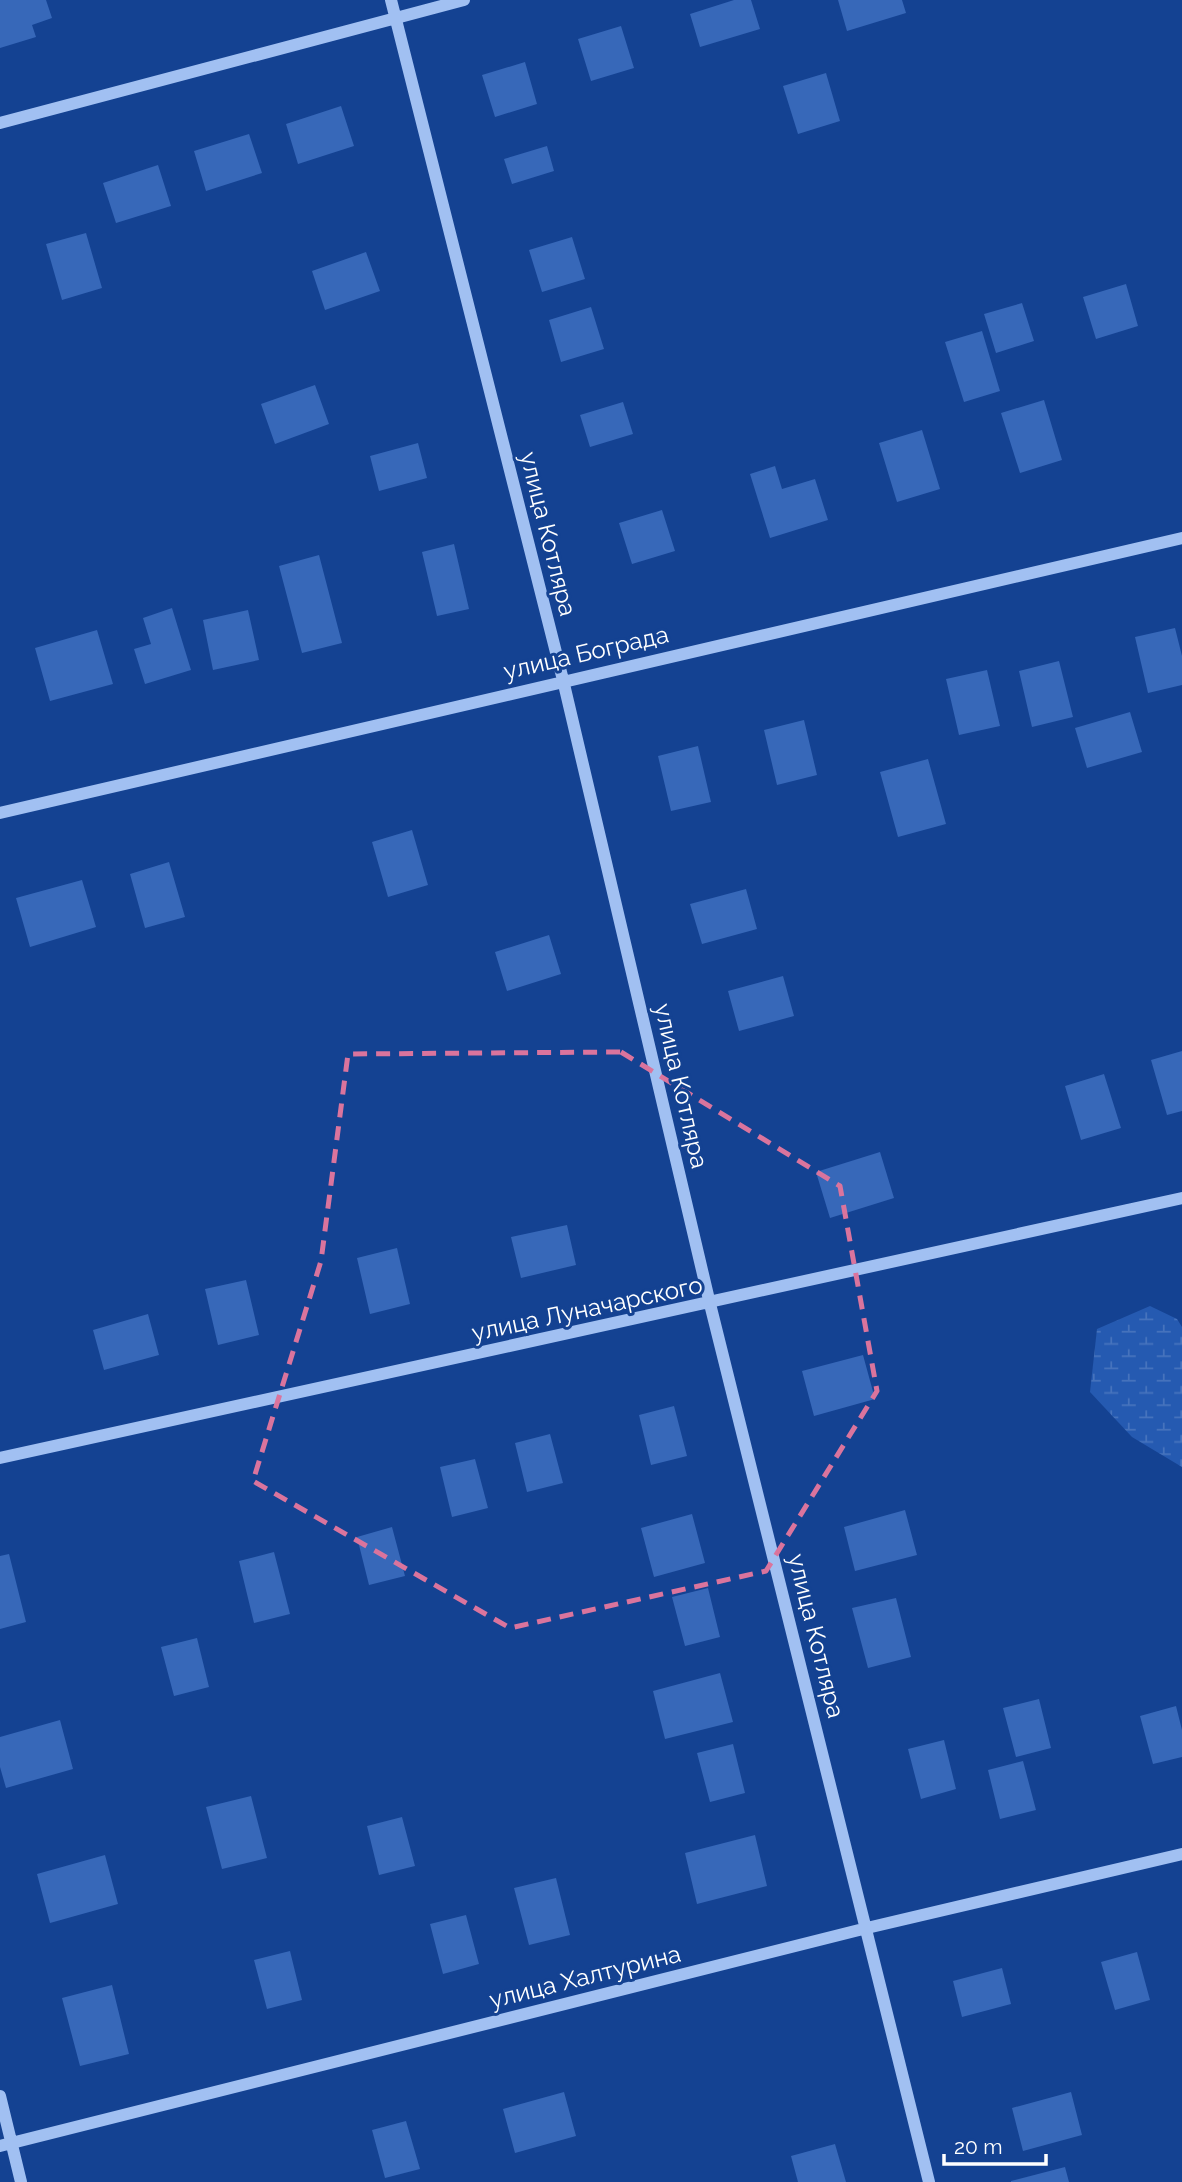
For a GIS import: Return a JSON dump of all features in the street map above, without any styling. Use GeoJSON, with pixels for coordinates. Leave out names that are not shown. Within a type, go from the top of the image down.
{"type":"FeatureCollection","features":[{"type":"Feature","properties":{"kind":"street","name":"улица Котляра"},"geometry":{"type":"LineString","coordinates":[[391,0],[563,680],[710,1304],[929,2182]]}},
{"type":"Feature","properties":{"kind":"street"},"geometry":{"type":"LineString","coordinates":[[0,123],[464,0]]}},
{"type":"Feature","properties":{"kind":"street","name":"улица Бограда"},"geometry":{"type":"LineString","coordinates":[[0,813],[1182,538]]}},
{"type":"Feature","properties":{"kind":"street","name":"улица Луначарского"},"geometry":{"type":"LineString","coordinates":[[0,1458],[710,1304],[1182,1198]]}},
{"type":"Feature","properties":{"kind":"street","name":"улица Халтурина"},"geometry":{"type":"LineString","coordinates":[[6,2145],[867,1928],[1182,1854]]}},
{"type":"Feature","properties":{"kind":"street"},"geometry":{"type":"LineString","coordinates":[[0,2096],[6,2145],[21,2182]]}},
{"type":"Feature","properties":{"kind":"highlighted area"},"geometry":{"type":"Polygon","coordinates":[[[621,1052],[840,1186],[877,1391],[766,1571],[510,1628],[253,1481],[321,1261],[348,1054],[621,1052]]]}},
{"type":"Feature","properties":{"kind":"green space"},"geometry":{"type":"Polygon","coordinates":[[[1150,1306],[1177,1319],[1182,1327],[1182,1467],[1132,1437],[1090,1392],[1097,1329],[1150,1306]]]}},
{"type":"Feature","properties":{"kind":"building"},"geometry":{"type":"Polygon","coordinates":[[[0,0],[46,0],[52,18],[32,25],[36,37],[0,48],[0,0]]]}},
{"type":"Feature","properties":{"kind":"building"},"geometry":{"type":"Polygon","coordinates":[[[734,0],[751,0],[760,29],[700,47],[690,14],[734,0]]]}},
{"type":"Feature","properties":{"kind":"building"},"geometry":{"type":"Polygon","coordinates":[[[838,0],[902,0],[906,13],[847,31],[838,0]]]}},
{"type":"Feature","properties":{"kind":"building"},"geometry":{"type":"Polygon","coordinates":[[[621,26],[634,68],[591,81],[578,39],[621,26]]]}},
{"type":"Feature","properties":{"kind":"building"},"geometry":{"type":"Polygon","coordinates":[[[525,62],[537,104],[495,117],[482,75],[525,62]]]}},
{"type":"Feature","properties":{"kind":"building"},"geometry":{"type":"Polygon","coordinates":[[[826,73],[840,121],[798,134],[783,86],[826,73]]]}},
{"type":"Feature","properties":{"kind":"building"},"geometry":{"type":"Polygon","coordinates":[[[341,106],[354,146],[298,164],[286,124],[341,106]]]}},
{"type":"Feature","properties":{"kind":"building"},"geometry":{"type":"Polygon","coordinates":[[[249,134],[262,173],[206,191],[194,151],[249,134]]]}},
{"type":"Feature","properties":{"kind":"building"},"geometry":{"type":"Polygon","coordinates":[[[547,146],[554,171],[512,184],[504,159],[547,146]]]}},
{"type":"Feature","properties":{"kind":"building"},"geometry":{"type":"Polygon","coordinates":[[[158,165],[171,206],[116,223],[103,183],[158,165]]]}},
{"type":"Feature","properties":{"kind":"building"},"geometry":{"type":"Polygon","coordinates":[[[86,233],[102,288],[62,300],[46,244],[86,233]]]}},
{"type":"Feature","properties":{"kind":"building"},"geometry":{"type":"Polygon","coordinates":[[[572,237],[585,279],[542,292],[529,250],[572,237]]]}},
{"type":"Feature","properties":{"kind":"building"},"geometry":{"type":"Polygon","coordinates":[[[366,252],[380,291],[325,310],[312,271],[366,252]]]}},
{"type":"Feature","properties":{"kind":"building"},"geometry":{"type":"Polygon","coordinates":[[[1126,284],[1138,326],[1096,339],[1083,297],[1126,284]]]}},
{"type":"Feature","properties":{"kind":"building"},"geometry":{"type":"Polygon","coordinates":[[[1022,303],[1034,341],[996,353],[984,314],[1022,303]]]}},
{"type":"Feature","properties":{"kind":"building"},"geometry":{"type":"Polygon","coordinates":[[[591,307],[604,349],[561,362],[549,320],[591,307]]]}},
{"type":"Feature","properties":{"kind":"building"},"geometry":{"type":"Polygon","coordinates":[[[982,331],[1000,391],[964,402],[945,342],[982,331]]]}},
{"type":"Feature","properties":{"kind":"building"},"geometry":{"type":"Polygon","coordinates":[[[315,385],[329,424],[275,444],[261,404],[315,385]]]}},
{"type":"Feature","properties":{"kind":"building"},"geometry":{"type":"Polygon","coordinates":[[[1044,400],[1062,460],[1020,473],[1001,413],[1044,400]]]}},
{"type":"Feature","properties":{"kind":"building"},"geometry":{"type":"Polygon","coordinates":[[[623,402],[633,434],[590,447],[580,415],[623,402]]]}},
{"type":"Feature","properties":{"kind":"building"},"geometry":{"type":"Polygon","coordinates":[[[922,430],[940,489],[897,502],[879,443],[922,430]]]}},
{"type":"Feature","properties":{"kind":"building"},"geometry":{"type":"Polygon","coordinates":[[[418,443],[427,478],[379,491],[370,456],[418,443]]]}},
{"type":"Feature","properties":{"kind":"building"},"geometry":{"type":"Polygon","coordinates":[[[775,466],[782,489],[815,479],[828,520],[770,538],[750,474],[775,466]]]}},
{"type":"Feature","properties":{"kind":"building"},"geometry":{"type":"Polygon","coordinates":[[[662,510],[675,551],[632,564],[619,523],[662,510]]]}},
{"type":"Feature","properties":{"kind":"building"},"geometry":{"type":"Polygon","coordinates":[[[454,544],[469,609],[437,616],[422,552],[454,544]]]}},
{"type":"Feature","properties":{"kind":"building"},"geometry":{"type":"Polygon","coordinates":[[[319,555],[342,643],[302,653],[279,566],[319,555]]]}},
{"type":"Feature","properties":{"kind":"building"},"geometry":{"type":"Polygon","coordinates":[[[172,608],[191,670],[145,684],[134,649],[151,644],[143,618],[172,608]]]}},
{"type":"Feature","properties":{"kind":"building"},"geometry":{"type":"Polygon","coordinates":[[[248,610],[259,660],[213,670],[203,620],[248,610]]]}},
{"type":"Feature","properties":{"kind":"building"},"geometry":{"type":"Polygon","coordinates":[[[1175,628],[1182,656],[1182,685],[1148,693],[1135,637],[1175,628]]]}},
{"type":"Feature","properties":{"kind":"building"},"geometry":{"type":"Polygon","coordinates":[[[97,630],[113,684],[50,701],[35,648],[97,630]]]}},
{"type":"Feature","properties":{"kind":"building"},"geometry":{"type":"Polygon","coordinates":[[[1059,661],[1073,717],[1032,727],[1019,671],[1059,661]]]}},
{"type":"Feature","properties":{"kind":"building"},"geometry":{"type":"Polygon","coordinates":[[[987,670],[1000,726],[959,735],[946,679],[987,670]]]}},
{"type":"Feature","properties":{"kind":"building"},"geometry":{"type":"Polygon","coordinates":[[[1130,712],[1142,752],[1087,768],[1075,728],[1130,712]]]}},
{"type":"Feature","properties":{"kind":"building"},"geometry":{"type":"Polygon","coordinates":[[[804,720],[817,775],[777,785],[764,730],[804,720]]]}},
{"type":"Feature","properties":{"kind":"building"},"geometry":{"type":"Polygon","coordinates":[[[698,746],[711,802],[671,811],[658,756],[698,746]]]}},
{"type":"Feature","properties":{"kind":"building"},"geometry":{"type":"Polygon","coordinates":[[[928,759],[946,824],[898,837],[880,772],[928,759]]]}},
{"type":"Feature","properties":{"kind":"building"},"geometry":{"type":"Polygon","coordinates":[[[412,830],[428,885],[388,897],[372,842],[412,830]]]}},
{"type":"Feature","properties":{"kind":"building"},"geometry":{"type":"Polygon","coordinates":[[[169,862],[185,917],[145,928],[130,874],[169,862]]]}},
{"type":"Feature","properties":{"kind":"building"},"geometry":{"type":"Polygon","coordinates":[[[82,880],[96,927],[30,947],[16,898],[82,880]]]}},
{"type":"Feature","properties":{"kind":"building"},"geometry":{"type":"Polygon","coordinates":[[[746,889],[757,929],[702,944],[690,904],[746,889]]]}},
{"type":"Feature","properties":{"kind":"building"},"geometry":{"type":"Polygon","coordinates":[[[549,935],[561,974],[507,991],[495,952],[549,935]]]}},
{"type":"Feature","properties":{"kind":"building"},"geometry":{"type":"Polygon","coordinates":[[[783,976],[794,1016],[739,1031],[728,991],[783,976]]]}},
{"type":"Feature","properties":{"kind":"building"},"geometry":{"type":"Polygon","coordinates":[[[1182,1051],[1182,1111],[1167,1115],[1151,1060],[1182,1051]]]}},
{"type":"Feature","properties":{"kind":"building"},"geometry":{"type":"Polygon","coordinates":[[[1104,1074],[1121,1128],[1081,1140],[1065,1086],[1104,1074]]]}},
{"type":"Feature","properties":{"kind":"building"},"geometry":{"type":"Polygon","coordinates":[[[880,1152],[894,1198],[830,1218],[816,1172],[880,1152]]]}},
{"type":"Feature","properties":{"kind":"building"},"geometry":{"type":"Polygon","coordinates":[[[567,1225],[576,1265],[521,1278],[511,1237],[567,1225]]]}},
{"type":"Feature","properties":{"kind":"building"},"geometry":{"type":"Polygon","coordinates":[[[397,1248],[410,1304],[370,1314],[357,1258],[397,1248]]]}},
{"type":"Feature","properties":{"kind":"building"},"geometry":{"type":"Polygon","coordinates":[[[246,1280],[259,1335],[218,1345],[205,1289],[246,1280]]]}},
{"type":"Feature","properties":{"kind":"building"},"geometry":{"type":"Polygon","coordinates":[[[148,1314],[159,1355],[104,1370],[93,1330],[148,1314]]]}},
{"type":"Feature","properties":{"kind":"building"},"geometry":{"type":"Polygon","coordinates":[[[863,1355],[875,1399],[814,1416],[802,1371],[863,1355]]]}},
{"type":"Feature","properties":{"kind":"building"},"geometry":{"type":"Polygon","coordinates":[[[674,1406],[687,1456],[651,1465],[639,1415],[674,1406]]]}},
{"type":"Feature","properties":{"kind":"building"},"geometry":{"type":"Polygon","coordinates":[[[550,1434],[563,1483],[527,1492],[515,1443],[550,1434]]]}},
{"type":"Feature","properties":{"kind":"building"},"geometry":{"type":"Polygon","coordinates":[[[475,1459],[488,1508],[452,1517],[440,1467],[475,1459]]]}},
{"type":"Feature","properties":{"kind":"building"},"geometry":{"type":"Polygon","coordinates":[[[905,1510],[917,1555],[855,1571],[844,1527],[905,1510]]]}},
{"type":"Feature","properties":{"kind":"building"},"geometry":{"type":"Polygon","coordinates":[[[692,1514],[705,1563],[654,1577],[641,1528],[692,1514]]]}},
{"type":"Feature","properties":{"kind":"building"},"geometry":{"type":"Polygon","coordinates":[[[392,1527],[405,1576],[369,1585],[357,1537],[392,1527]]]}},
{"type":"Feature","properties":{"kind":"building"},"geometry":{"type":"Polygon","coordinates":[[[274,1552],[290,1614],[254,1623],[239,1561],[274,1552]]]}},
{"type":"Feature","properties":{"kind":"building"},"geometry":{"type":"Polygon","coordinates":[[[9,1554],[26,1622],[0,1629],[0,1556],[9,1554]]]}},
{"type":"Feature","properties":{"kind":"building"},"geometry":{"type":"Polygon","coordinates":[[[708,1588],[720,1637],[685,1646],[672,1597],[708,1588]]]}},
{"type":"Feature","properties":{"kind":"building"},"geometry":{"type":"Polygon","coordinates":[[[896,1598],[911,1657],[868,1668],[852,1608],[896,1598]]]}},
{"type":"Feature","properties":{"kind":"building"},"geometry":{"type":"Polygon","coordinates":[[[197,1638],[209,1687],[174,1696],[161,1647],[197,1638]]]}},
{"type":"Feature","properties":{"kind":"building"},"geometry":{"type":"Polygon","coordinates":[[[720,1673],[733,1722],[665,1739],[653,1691],[720,1673]]]}},
{"type":"Feature","properties":{"kind":"building"},"geometry":{"type":"Polygon","coordinates":[[[1039,1699],[1051,1748],[1016,1757],[1003,1708],[1039,1699]]]}},
{"type":"Feature","properties":{"kind":"building"},"geometry":{"type":"Polygon","coordinates":[[[1176,1706],[1182,1730],[1182,1757],[1153,1764],[1140,1716],[1176,1706]]]}},
{"type":"Feature","properties":{"kind":"building"},"geometry":{"type":"Polygon","coordinates":[[[60,1720],[73,1769],[6,1788],[0,1767],[0,1737],[60,1720]]]}},
{"type":"Feature","properties":{"kind":"building"},"geometry":{"type":"Polygon","coordinates":[[[944,1740],[956,1789],[921,1799],[908,1749],[944,1740]]]}},
{"type":"Feature","properties":{"kind":"building"},"geometry":{"type":"Polygon","coordinates":[[[733,1744],[745,1793],[710,1802],[697,1753],[733,1744]]]}},
{"type":"Feature","properties":{"kind":"building"},"geometry":{"type":"Polygon","coordinates":[[[1023,1761],[1036,1810],[1000,1819],[988,1770],[1023,1761]]]}},
{"type":"Feature","properties":{"kind":"building"},"geometry":{"type":"Polygon","coordinates":[[[251,1796],[267,1858],[222,1869],[206,1807],[251,1796]]]}},
{"type":"Feature","properties":{"kind":"building"},"geometry":{"type":"Polygon","coordinates":[[[402,1817],[415,1866],[379,1875],[367,1826],[402,1817]]]}},
{"type":"Feature","properties":{"kind":"building"},"geometry":{"type":"Polygon","coordinates":[[[755,1835],[767,1886],[697,1904],[685,1853],[755,1835]]]}},
{"type":"Feature","properties":{"kind":"building"},"geometry":{"type":"Polygon","coordinates":[[[105,1855],[118,1904],[50,1923],[37,1874],[105,1855]]]}},
{"type":"Feature","properties":{"kind":"building"},"geometry":{"type":"Polygon","coordinates":[[[556,1878],[570,1935],[529,1945],[514,1888],[556,1878]]]}},
{"type":"Feature","properties":{"kind":"building"},"geometry":{"type":"Polygon","coordinates":[[[466,1915],[479,1964],[443,1974],[430,1924],[466,1915]]]}},
{"type":"Feature","properties":{"kind":"building"},"geometry":{"type":"Polygon","coordinates":[[[290,1951],[302,2000],[267,2009],[254,1960],[290,1951]]]}},
{"type":"Feature","properties":{"kind":"building"},"geometry":{"type":"Polygon","coordinates":[[[1137,1952],[1150,2000],[1115,2010],[1101,1962],[1137,1952]]]}},
{"type":"Feature","properties":{"kind":"building"},"geometry":{"type":"Polygon","coordinates":[[[1002,1968],[1011,2004],[962,2017],[953,1981],[1002,1968]]]}},
{"type":"Feature","properties":{"kind":"building"},"geometry":{"type":"Polygon","coordinates":[[[112,1985],[129,2054],[80,2066],[62,1998],[112,1985]]]}},
{"type":"Feature","properties":{"kind":"building"},"geometry":{"type":"Polygon","coordinates":[[[564,2092],[576,2136],[515,2153],[503,2109],[564,2092]]]}},
{"type":"Feature","properties":{"kind":"building"},"geometry":{"type":"Polygon","coordinates":[[[1071,2092],[1082,2135],[1023,2151],[1012,2108],[1071,2092]]]}},
{"type":"Feature","properties":{"kind":"building"},"geometry":{"type":"Polygon","coordinates":[[[406,2121],[420,2169],[385,2178],[372,2130],[406,2121]]]}},
{"type":"Feature","properties":{"kind":"building"},"geometry":{"type":"Polygon","coordinates":[[[835,2144],[846,2182],[798,2182],[791,2156],[835,2144]]]}},
{"type":"Feature","properties":{"kind":"building"},"geometry":{"type":"Polygon","coordinates":[[[1065,2167],[1069,2182],[1011,2182],[1011,2181],[1065,2167]]]}}]}
